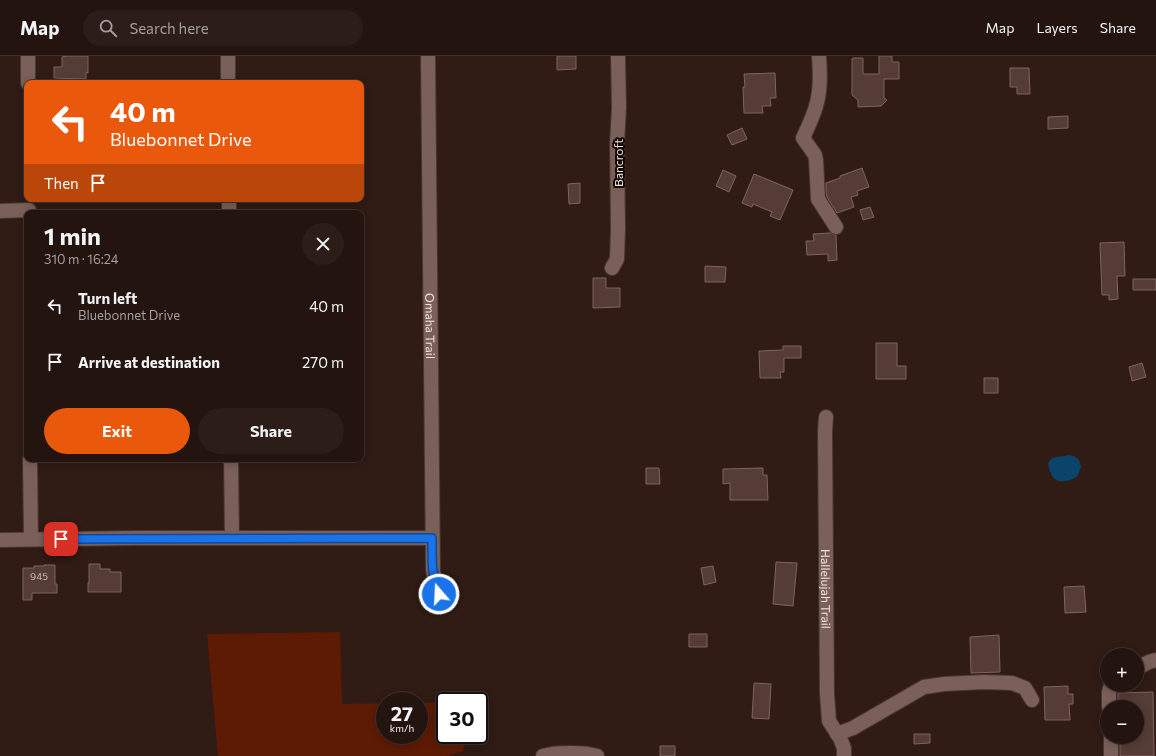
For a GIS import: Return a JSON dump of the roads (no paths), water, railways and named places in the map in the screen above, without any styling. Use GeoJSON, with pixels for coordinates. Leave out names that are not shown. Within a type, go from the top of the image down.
{"type":"FeatureCollection","features":[{"type":"Feature","properties":{"kind":"street"},"geometry":{"type":"LineString","coordinates":[[28,56],[28,80]]}},
{"type":"Feature","properties":{"kind":"street"},"geometry":{"type":"LineString","coordinates":[[228,56],[228,80]]}},
{"type":"Feature","properties":{"kind":"street","name":"Omaha Trail"},"geometry":{"type":"LineString","coordinates":[[428,56],[432,538],[433,575],[439,594]]}},
{"type":"Feature","properties":{"kind":"street","name":"Bancroft"},"geometry":{"type":"LineString","coordinates":[[612,268],[617,259],[618,229],[618,56]]}},
{"type":"Feature","properties":{"kind":"street"},"geometry":{"type":"LineString","coordinates":[[819,56],[820,76],[817,104],[813,118],[803,138],[816,160],[818,199],[836,227]]}},
{"type":"Feature","properties":{"kind":"street"},"geometry":{"type":"LineString","coordinates":[[0,210],[29,207]]}},
{"type":"Feature","properties":{"kind":"street","name":"Hallelujah Trail"},"geometry":{"type":"LineString","coordinates":[[826,417],[826,694],[829,721],[840,738],[844,748],[844,756]]}},
{"type":"Feature","properties":{"kind":"street"},"geometry":{"type":"LineString","coordinates":[[30,462],[31,540]]}},
{"type":"Feature","properties":{"kind":"street"},"geometry":{"type":"LineString","coordinates":[[231,462],[232,538]]}},
{"type":"Feature","properties":{"kind":"street"},"geometry":{"type":"LineString","coordinates":[[0,540],[432,538]]}},
{"type":"Feature","properties":{"kind":"street"},"geometry":{"type":"LineString","coordinates":[[1144,664],[1156,660]]}},
{"type":"Feature","properties":{"kind":"street"},"geometry":{"type":"LineString","coordinates":[[837,734],[853,728],[924,687],[944,684],[984,682],[1012,683],[1025,688],[1032,700]]}},
{"type":"Feature","properties":{"kind":"street"},"geometry":{"type":"LineString","coordinates":[[1111,744],[1111,756]]}},
{"type":"Feature","properties":{"kind":"street"},"geometry":{"type":"LineString","coordinates":[[543,756],[553,754],[587,754],[597,756]]}},
{"type":"Feature","properties":{"kind":"water"},"geometry":{"type":"Polygon","coordinates":[[[1069,455],[1074,456],[1079,460],[1081,467],[1077,477],[1066,481],[1057,480],[1051,475],[1048,463],[1052,458],[1069,455]]]}}]}
